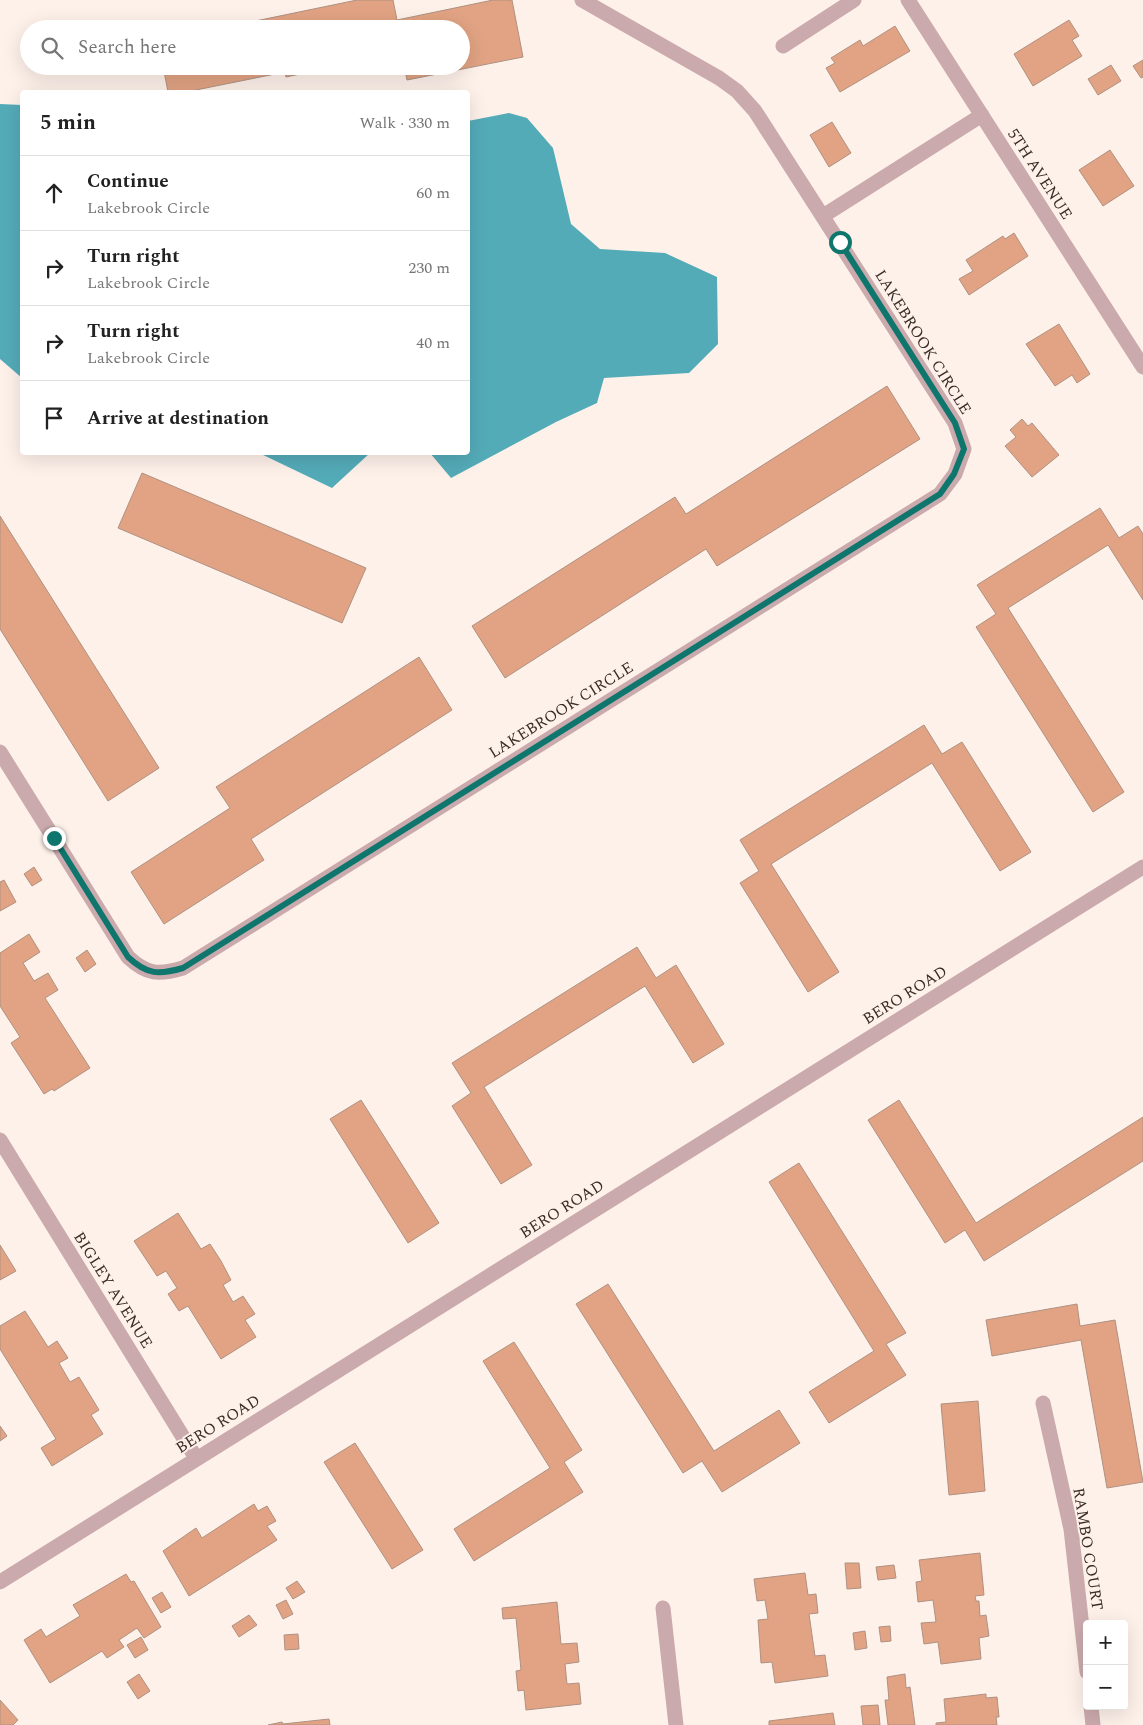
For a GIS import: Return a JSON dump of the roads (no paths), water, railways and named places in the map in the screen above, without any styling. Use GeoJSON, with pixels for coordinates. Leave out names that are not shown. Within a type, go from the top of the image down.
{"type":"FeatureCollection","features":[{"type":"Feature","properties":{"kind":"street","name":"LAKEBROOK CIRCLE"},"geometry":{"type":"LineString","coordinates":[[0,752],[128,957],[138,967],[162,974],[183,968],[940,494],[954,474],[964,449],[955,423],[755,111],[738,91],[719,78],[582,0]]}},
{"type":"Feature","properties":{"kind":"street"},"geometry":{"type":"LineString","coordinates":[[783,46],[854,0]]}},
{"type":"Feature","properties":{"kind":"street","name":"5TH AVENUE"},"geometry":{"type":"LineString","coordinates":[[908,0],[1143,367]]}},
{"type":"Feature","properties":{"kind":"street"},"geometry":{"type":"LineString","coordinates":[[823,216],[982,115]]}},
{"type":"Feature","properties":{"kind":"street","name":"BERO ROAD"},"geometry":{"type":"LineString","coordinates":[[0,1582],[1143,867]]}},
{"type":"Feature","properties":{"kind":"street","name":"BIGLEY AVENUE"},"geometry":{"type":"LineString","coordinates":[[0,1140],[196,1458]]}},
{"type":"Feature","properties":{"kind":"street","name":"RAMBO COURT"},"geometry":{"type":"LineString","coordinates":[[1043,1403],[1070,1529],[1086,1665]]}},
{"type":"Feature","properties":{"kind":"street"},"geometry":{"type":"LineString","coordinates":[[663,1608],[676,1725]]}},
{"type":"Feature","properties":{"kind":"street"},"geometry":{"type":"LineString","coordinates":[[1091,1710],[1093,1725]]}},
{"type":"Feature","properties":{"kind":"water"},"geometry":{"type":"Polygon","coordinates":[[[0,104],[20,105],[20,376],[0,359],[0,104]]]}},
{"type":"Feature","properties":{"kind":"water"},"geometry":{"type":"Polygon","coordinates":[[[509,113],[527,118],[553,148],[571,224],[600,249],[665,253],[717,277],[718,344],[689,373],[604,378],[597,403],[556,422],[451,478],[432,455],[470,455],[470,121],[509,113]]]}},
{"type":"Feature","properties":{"kind":"water"},"geometry":{"type":"Polygon","coordinates":[[[263,455],[368,455],[332,488],[263,455]]]}}]}
